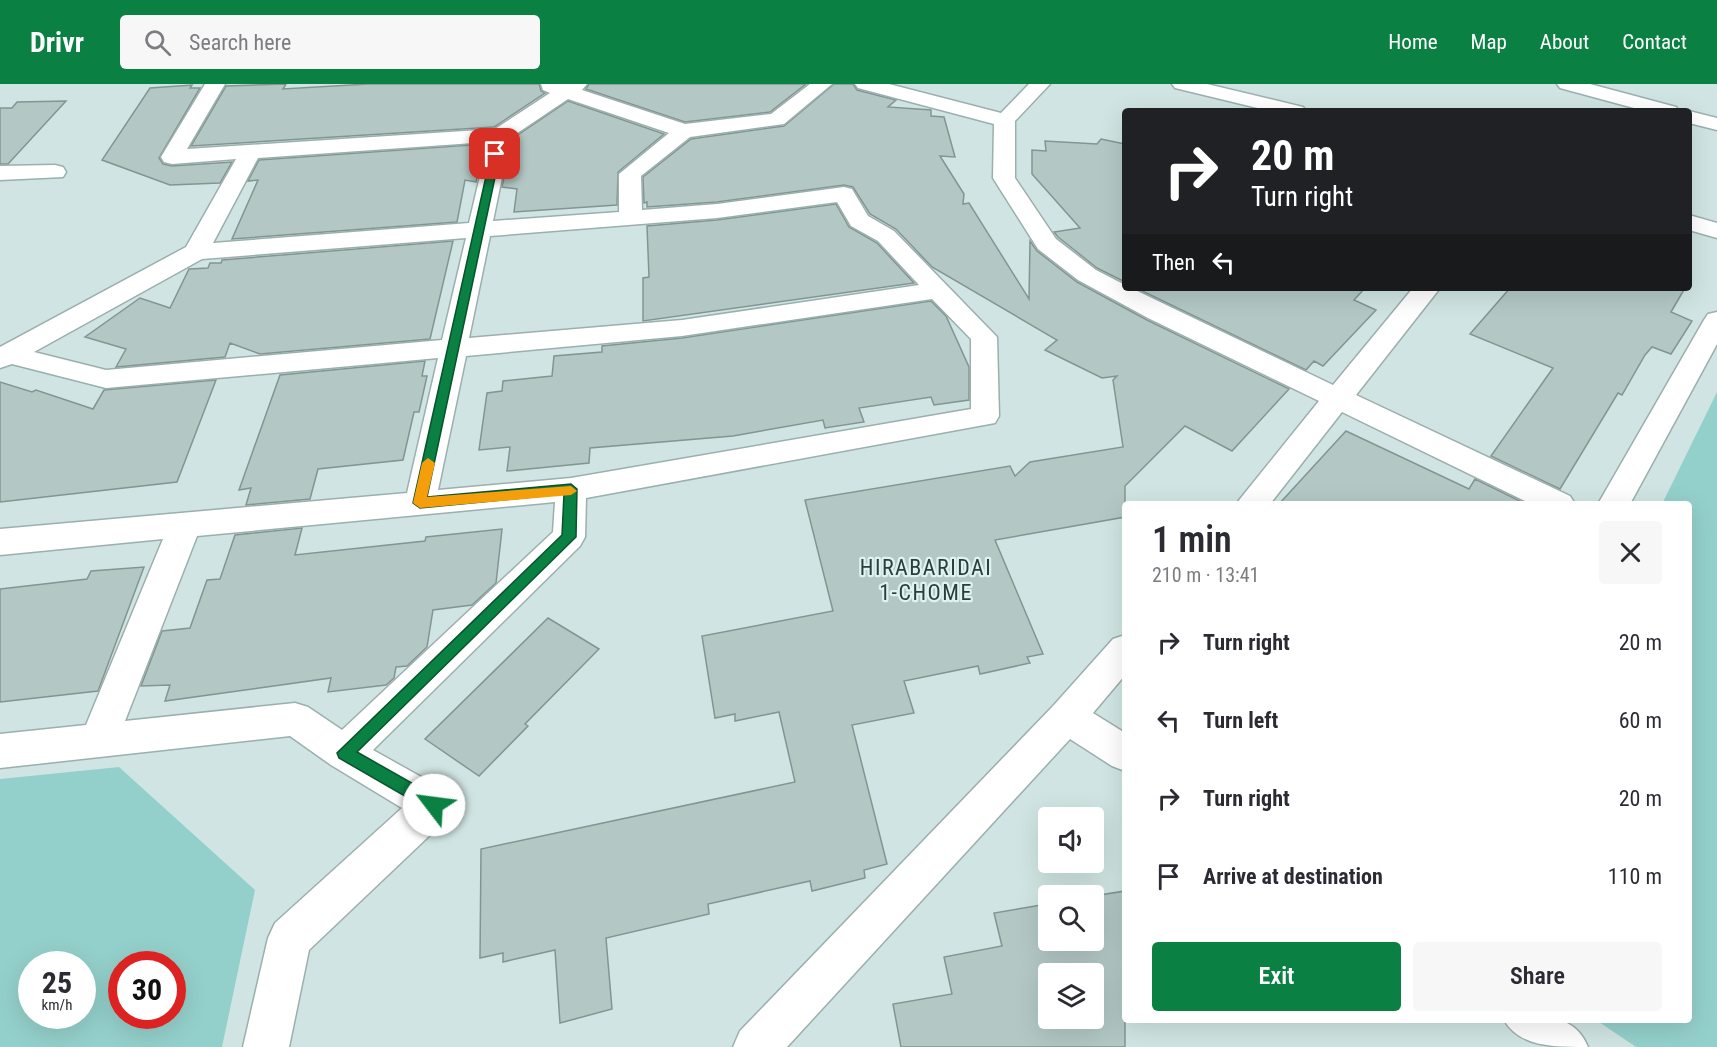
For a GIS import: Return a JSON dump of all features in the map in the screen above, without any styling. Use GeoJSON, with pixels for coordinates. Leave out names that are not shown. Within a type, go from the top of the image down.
{"type":"FeatureCollection","features":[{"type":"Feature","properties":{"kind":"street"},"geometry":{"type":"LineString","coordinates":[[215,84],[172,157],[500,135],[572,88]]}},
{"type":"Feature","properties":{"kind":"street"},"geometry":{"type":"LineString","coordinates":[[542,84],[572,88],[684,132],[777,120],[822,84]]}},
{"type":"Feature","properties":{"kind":"street"},"geometry":{"type":"LineString","coordinates":[[865,84],[1005,120]]}},
{"type":"Feature","properties":{"kind":"street"},"geometry":{"type":"LineString","coordinates":[[1040,84],[1005,120],[1004,178],[1047,244],[1087,275],[1127,296],[1553,501]]}},
{"type":"Feature","properties":{"kind":"street"},"geometry":{"type":"LineString","coordinates":[[1182,84],[1228,104],[1267,108]]}},
{"type":"Feature","properties":{"kind":"street"},"geometry":{"type":"LineString","coordinates":[[1568,84],[1596,87],[1660,108]]}},
{"type":"Feature","properties":{"kind":"street"},"geometry":{"type":"LineString","coordinates":[[1692,118],[1717,124]]}},
{"type":"Feature","properties":{"kind":"street"},"geometry":{"type":"LineString","coordinates":[[631,217],[630,174],[684,132]]}},
{"type":"Feature","properties":{"kind":"street"},"geometry":{"type":"LineString","coordinates":[[420,503],[500,135]]}},
{"type":"Feature","properties":{"kind":"street"},"geometry":{"type":"LineString","coordinates":[[196,252],[250,151]]}},
{"type":"Feature","properties":{"kind":"street"},"geometry":{"type":"LineString","coordinates":[[0,173],[55,172]]}},
{"type":"Feature","properties":{"kind":"street"},"geometry":{"type":"LineString","coordinates":[[0,542],[571,489],[985,416],[984,337],[886,236],[859,221],[844,194],[717,211],[196,252],[5,357]]}},
{"type":"Feature","properties":{"kind":"street"},"geometry":{"type":"LineString","coordinates":[[1692,223],[1717,231]]}},
{"type":"Feature","properties":{"kind":"street"},"geometry":{"type":"LineString","coordinates":[[5,357],[106,379],[682,328],[938,290]]}},
{"type":"Feature","properties":{"kind":"street"},"geometry":{"type":"LineString","coordinates":[[1254,501],[1425,291]]}},
{"type":"Feature","properties":{"kind":"street"},"geometry":{"type":"LineString","coordinates":[[1616,501],[1713,339]]}},
{"type":"Feature","properties":{"kind":"street"},"geometry":{"type":"LineString","coordinates":[[344,753],[569,537],[571,489]]}},
{"type":"Feature","properties":{"kind":"street"},"geometry":{"type":"LineString","coordinates":[[98,741],[185,525]]}},
{"type":"Feature","properties":{"kind":"street"},"geometry":{"type":"LineString","coordinates":[[756,1047],[1067,717],[1122,653]]}},
{"type":"Feature","properties":{"kind":"street"},"geometry":{"type":"LineString","coordinates":[[1067,717],[1122,752]]}},
{"type":"Feature","properties":{"kind":"street"},"geometry":{"type":"LineString","coordinates":[[0,751],[295,719],[344,753],[434,805],[290,938],[266,1047]]}},
{"type":"Feature","properties":{"kind":"street"},"geometry":{"type":"LineString","coordinates":[[1531,1023],[1564,1047]]}},
{"type":"Feature","properties":{"kind":"shaded area"},"geometry":{"type":"Polygon","coordinates":[[[1717,392],[1717,1047],[1636,1047],[1600,1023],[1692,1023],[1692,501],[1663,501],[1717,392]]]}},
{"type":"Feature","properties":{"kind":"shaded area"},"geometry":{"type":"Polygon","coordinates":[[[119,767],[255,890],[222,1047],[0,1047],[0,779],[119,767]]]}},
{"type":"Feature","properties":{"kind":"building"},"geometry":{"type":"Polygon","coordinates":[[[286,84],[283,89],[368,84],[539,84],[541,91],[545,93],[494,127],[191,146],[226,86],[286,84]]]}},
{"type":"Feature","properties":{"kind":"building"},"geometry":{"type":"Polygon","coordinates":[[[589,84],[806,84],[770,112],[685,122],[586,89],[589,84]]]}},
{"type":"Feature","properties":{"kind":"building"},"geometry":{"type":"Polygon","coordinates":[[[834,84],[853,84],[857,90],[896,100],[888,107],[931,110],[931,116],[944,117],[955,157],[940,156],[964,194],[963,204],[969,203],[1029,299],[1030,241],[1037,251],[1077,282],[1147,320],[1289,389],[1232,451],[1185,426],[1125,486],[1122,518],[995,540],[1043,654],[1027,657],[1030,663],[980,674],[978,666],[904,681],[914,713],[852,725],[887,864],[864,870],[865,878],[812,891],[810,881],[708,904],[709,914],[606,938],[612,1009],[560,1023],[555,950],[503,962],[503,953],[480,958],[481,849],[795,782],[779,712],[735,721],[735,714],[715,718],[702,636],[833,611],[805,500],[1010,466],[1015,476],[1030,462],[1123,447],[1113,380],[1117,376],[1102,378],[1045,350],[1057,340],[932,267],[896,229],[870,214],[853,187],[844,185],[717,202],[647,207],[647,202],[644,203],[643,177],[691,139],[784,126],[834,84]]]}},
{"type":"Feature","properties":{"kind":"building"},"geometry":{"type":"Polygon","coordinates":[[[192,85],[190,88],[200,88],[159,158],[163,164],[172,166],[232,162],[220,183],[170,185],[102,160],[150,88],[192,85]]]}},
{"type":"Feature","properties":{"kind":"building"},"geometry":{"type":"Polygon","coordinates":[[[66,101],[8,164],[0,164],[0,108],[12,108],[17,102],[66,101]]]}},
{"type":"Feature","properties":{"kind":"building"},"geometry":{"type":"Polygon","coordinates":[[[568,101],[664,134],[618,172],[617,205],[514,212],[517,189],[502,187],[512,139],[568,101]]]}},
{"type":"Feature","properties":{"kind":"building"},"geometry":{"type":"Polygon","coordinates":[[[1101,139],[1122,143],[1122,280],[1097,268],[1058,237],[1054,232],[1080,228],[1032,174],[1032,150],[1046,151],[1045,141],[1097,144],[1101,139]]]}},
{"type":"Feature","properties":{"kind":"building"},"geometry":{"type":"Polygon","coordinates":[[[485,144],[476,182],[465,180],[457,222],[232,239],[258,180],[248,181],[259,160],[485,144]]]}},
{"type":"Feature","properties":{"kind":"building"},"geometry":{"type":"Polygon","coordinates":[[[836,204],[849,227],[877,243],[914,283],[643,321],[643,278],[649,277],[647,226],[717,220],[836,204]]]}},
{"type":"Feature","properties":{"kind":"building"},"geometry":{"type":"Polygon","coordinates":[[[453,241],[430,339],[260,354],[230,343],[225,357],[116,367],[126,349],[85,337],[140,298],[170,308],[189,269],[208,268],[210,263],[221,263],[222,260],[453,241]]]}},
{"type":"Feature","properties":{"kind":"building"},"geometry":{"type":"Polygon","coordinates":[[[1142,291],[1362,291],[1354,300],[1376,310],[1323,366],[1314,361],[1306,370],[1142,291]]]}},
{"type":"Feature","properties":{"kind":"building"},"geometry":{"type":"Polygon","coordinates":[[[1507,291],[1683,291],[1671,312],[1692,321],[1671,354],[1652,347],[1645,355],[1622,395],[1618,393],[1560,489],[1491,456],[1553,368],[1470,334],[1507,291]]]}},
{"type":"Feature","properties":{"kind":"building"},"geometry":{"type":"Polygon","coordinates":[[[931,301],[946,316],[969,367],[969,400],[934,405],[931,397],[859,408],[864,422],[825,428],[823,420],[733,436],[590,448],[589,463],[507,471],[510,447],[479,450],[487,393],[502,391],[503,381],[552,376],[554,356],[602,352],[602,346],[682,338],[931,301]]]}},
{"type":"Feature","properties":{"kind":"building"},"geometry":{"type":"Polygon","coordinates":[[[425,361],[422,376],[427,376],[419,412],[414,412],[403,460],[318,469],[310,499],[246,505],[251,488],[239,490],[280,375],[425,361]]]}},
{"type":"Feature","properties":{"kind":"building"},"geometry":{"type":"Polygon","coordinates":[[[216,380],[177,482],[0,502],[0,382],[32,392],[36,390],[93,409],[104,390],[216,380]]]}},
{"type":"Feature","properties":{"kind":"building"},"geometry":{"type":"Polygon","coordinates":[[[1346,431],[1469,489],[1475,479],[1520,501],[1282,501],[1346,431]]]}},
{"type":"Feature","properties":{"kind":"building"},"geometry":{"type":"Polygon","coordinates":[[[302,528],[295,555],[425,541],[426,537],[502,529],[496,583],[472,605],[433,610],[427,647],[407,666],[396,667],[394,678],[386,685],[328,692],[331,678],[165,701],[170,685],[141,686],[162,631],[190,628],[207,580],[220,579],[235,535],[302,528]]]}},
{"type":"Feature","properties":{"kind":"building"},"geometry":{"type":"Polygon","coordinates":[[[144,567],[98,691],[0,702],[0,589],[87,579],[91,571],[144,567]]]}},
{"type":"Feature","properties":{"kind":"building"},"geometry":{"type":"Polygon","coordinates":[[[548,618],[599,649],[525,724],[528,726],[479,776],[425,739],[548,618]]]}},
{"type":"Feature","properties":{"kind":"building"},"geometry":{"type":"Polygon","coordinates":[[[1122,891],[1122,1023],[1125,1023],[1125,1047],[901,1047],[893,1004],[952,994],[944,957],[1002,946],[994,913],[1038,906],[1038,951],[1104,951],[1104,894],[1122,891]]]}},
{"type":"Feature","properties":{"kind":"slow traffic"},"geometry":{"type":"LineString","coordinates":[[428,463],[420,503],[571,489],[571,491]]}},
{"type":"Feature","properties":{"kind":"district","name":"HIRABARIDAI 1-CHOME"},"geometry":{"type":"Point","coordinates":[926,580]}},
{"type":"Feature","properties":{"kind":"route"},"geometry":{"type":"LineString","coordinates":[[434,805],[344,753],[569,537],[571,489],[420,503],[495,154]]}}]}
